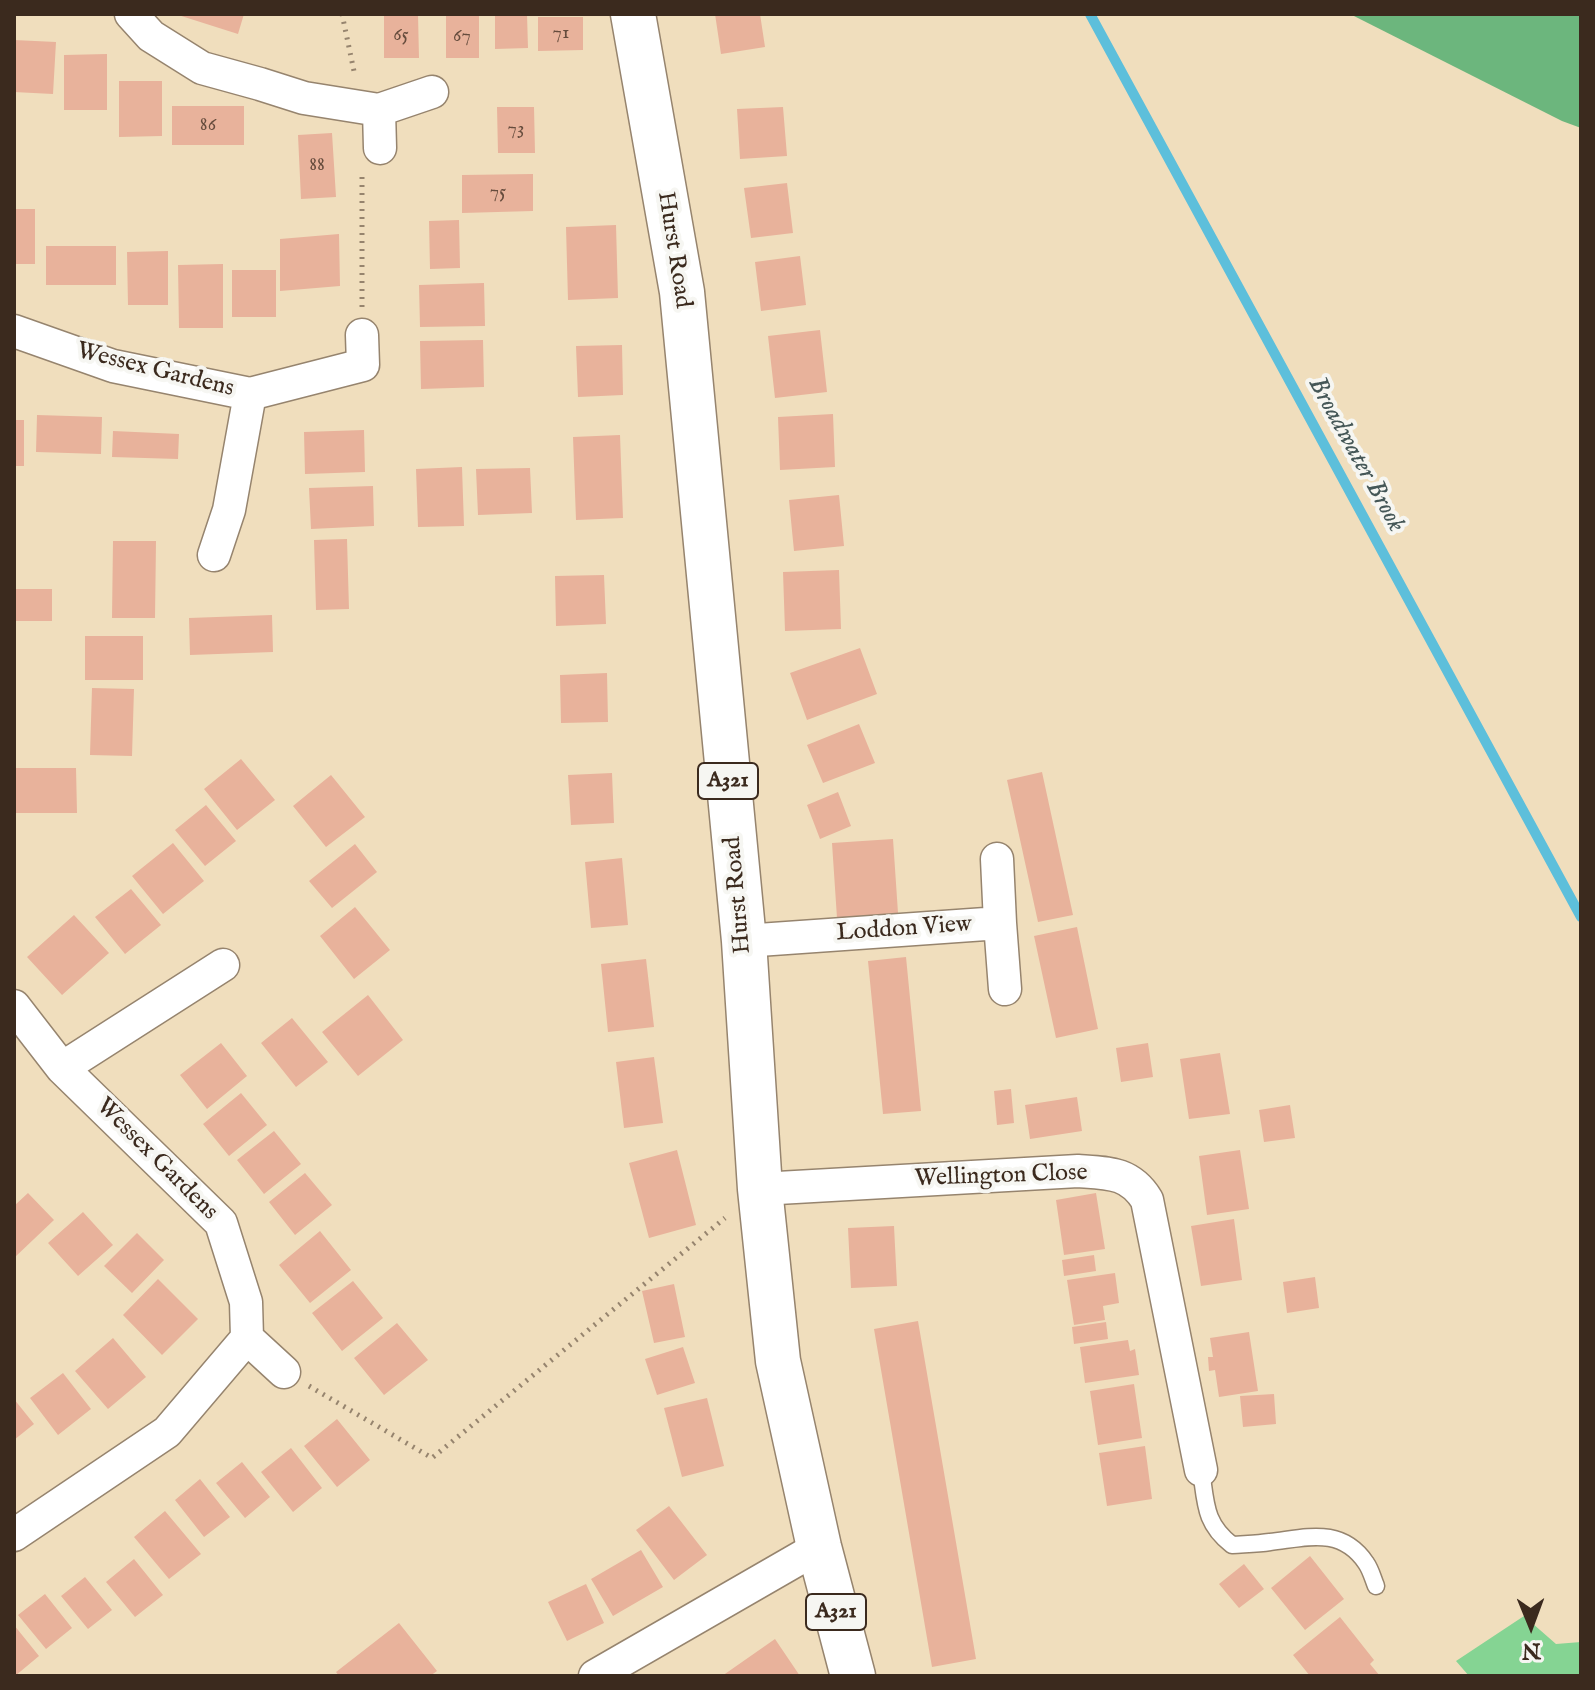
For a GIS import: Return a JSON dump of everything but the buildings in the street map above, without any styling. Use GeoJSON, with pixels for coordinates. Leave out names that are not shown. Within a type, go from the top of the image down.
{"type":"FeatureCollection","features":[{"type":"Feature","properties":{"kind":"main road","name":"Hurst Road"},"geometry":{"type":"LineString","coordinates":[[633,14],[682,292],[744,941],[760,1189],[778,1361],[819,1547],[853,1676]]}},
{"type":"Feature","properties":{"kind":"street"},"geometry":{"type":"LineString","coordinates":[[131,14],[151,36],[202,68],[304,98],[370,109],[432,92]]}},
{"type":"Feature","properties":{"kind":"street"},"geometry":{"type":"LineString","coordinates":[[370,109],[371,158]]}},
{"type":"Feature","properties":{"kind":"street","name":"Wessex Gardens"},"geometry":{"type":"LineString","coordinates":[[14,331],[113,366],[250,394],[363,365],[362,335]]}},
{"type":"Feature","properties":{"kind":"street","name":"Wessex Gardens"},"geometry":{"type":"LineString","coordinates":[[214,555],[241,513],[250,394]]}},
{"type":"Feature","properties":{"kind":"street","name":"Loddon View"},"geometry":{"type":"LineString","coordinates":[[744,941],[1000,923],[997,859]]}},
{"type":"Feature","properties":{"kind":"street"},"geometry":{"type":"LineString","coordinates":[[1000,923],[1005,989]]}},
{"type":"Feature","properties":{"kind":"street"},"geometry":{"type":"LineString","coordinates":[[62,1068],[223,965]]}},
{"type":"Feature","properties":{"kind":"street","name":"Wessex Gardens"},"geometry":{"type":"LineString","coordinates":[[14,1006],[62,1068],[221,1223],[246,1302],[247,1338]]}},
{"type":"Feature","properties":{"kind":"street","name":"Wellington Close"},"geometry":{"type":"LineString","coordinates":[[760,1189],[1078,1171],[1124,1177],[1140,1187],[1147,1200],[1201,1470]]}},
{"type":"Feature","properties":{"kind":"street"},"geometry":{"type":"LineString","coordinates":[[14,1535],[167,1432],[247,1338],[284,1372]]}},
{"type":"Feature","properties":{"kind":"street"},"geometry":{"type":"LineString","coordinates":[[595,1676],[819,1547]]}},
{"type":"Feature","properties":{"kind":"lane"},"geometry":{"type":"LineString","coordinates":[[1201,1470],[1208,1515],[1218,1534],[1232,1545],[1301,1537],[1334,1538],[1353,1548],[1367,1564],[1376,1586]]}},
{"type":"Feature","properties":{"kind":"path"},"geometry":{"type":"LineString","coordinates":[[342,14],[370,109]]}},
{"type":"Feature","properties":{"kind":"path"},"geometry":{"type":"LineString","coordinates":[[362,335],[371,158]]}},
{"type":"Feature","properties":{"kind":"path"},"geometry":{"type":"LineString","coordinates":[[284,1372],[432,1458],[760,1189]]}},
{"type":"Feature","properties":{"kind":"green space"},"geometry":{"type":"Polygon","coordinates":[[[1350,14],[1581,14],[1581,128],[1562,121],[1350,14]]]}},
{"type":"Feature","properties":{"kind":"green space"},"geometry":{"type":"Polygon","coordinates":[[[1524,1616],[1556,1644],[1581,1642],[1581,1676],[1469,1676],[1456,1661],[1524,1616]]]}},
{"type":"Feature","properties":{"kind":"waterway","name":"Broadwater Brook"},"geometry":{"type":"LineString","coordinates":[[1090,14],[1581,917]]}}]}
